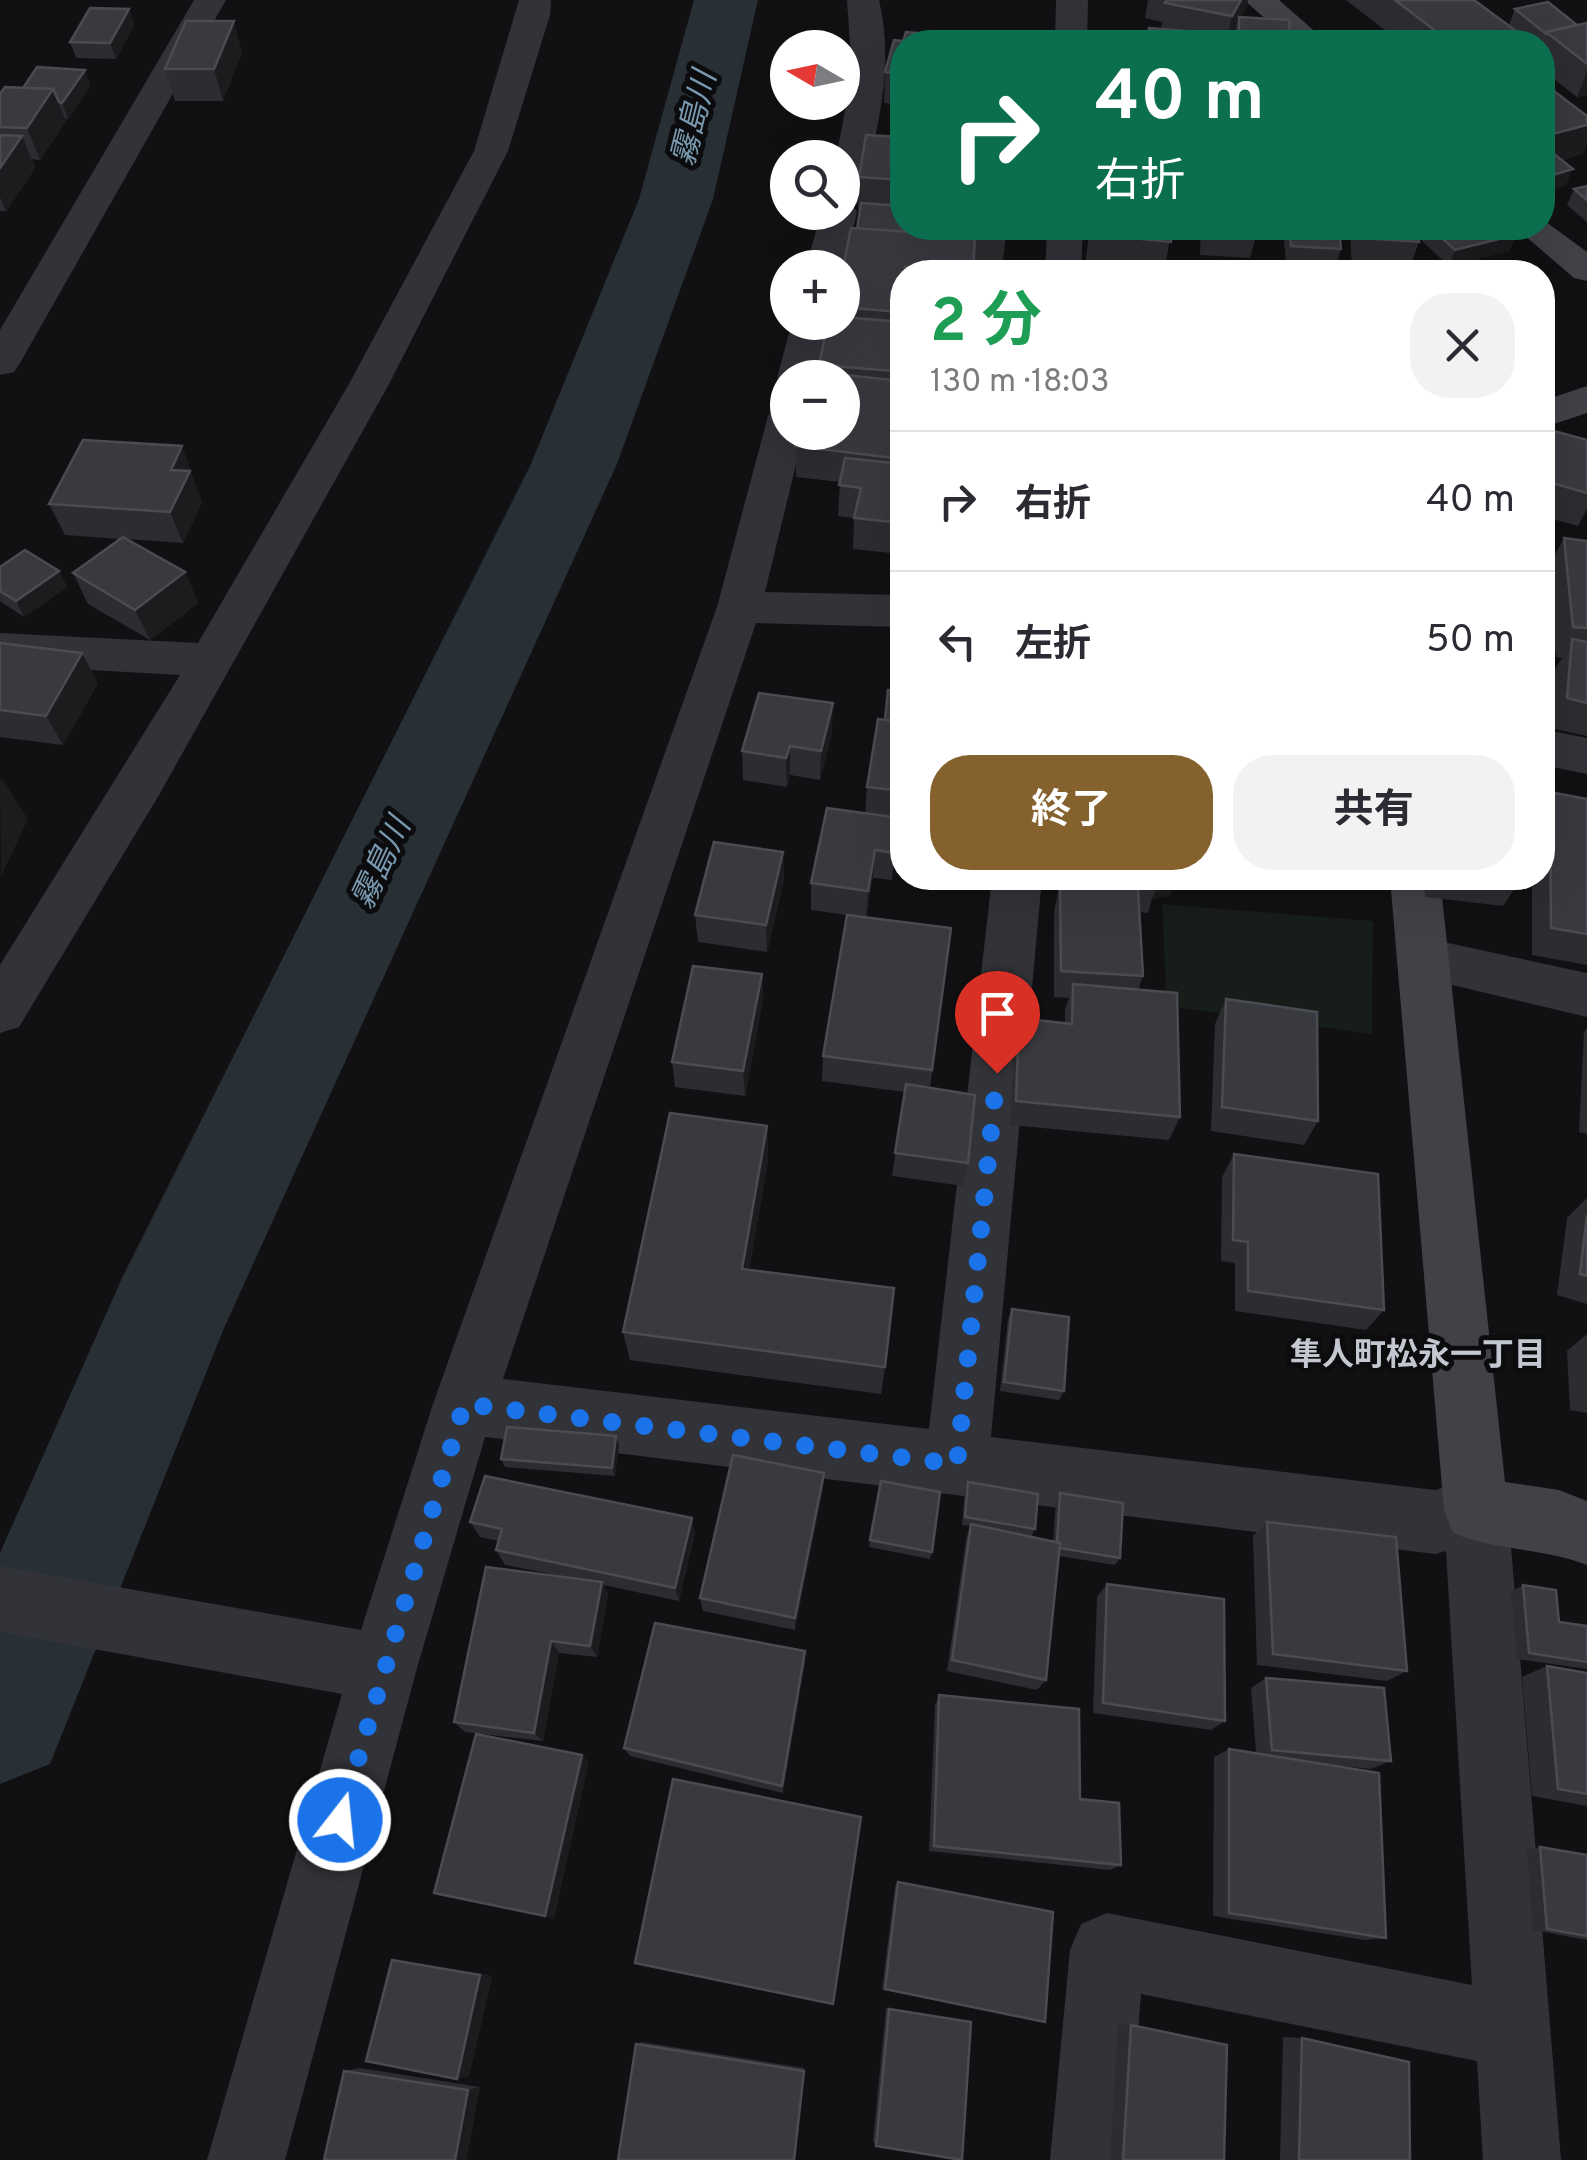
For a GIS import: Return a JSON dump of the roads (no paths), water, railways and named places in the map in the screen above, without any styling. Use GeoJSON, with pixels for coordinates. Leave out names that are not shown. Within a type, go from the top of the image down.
{"type":"FeatureCollection","features":[{"type":"Feature","properties":{"kind":"street"},"geometry":{"type":"LineString","coordinates":[[0,363],[210,0]]}},
{"type":"Feature","properties":{"kind":"street"},"geometry":{"type":"LineString","coordinates":[[0,1011],[142,782],[369,384],[492,151],[534,15],[535,0]]}},
{"type":"Feature","properties":{"kind":"street"},"geometry":{"type":"LineString","coordinates":[[860,163],[874,134],[871,26],[863,0]]}},
{"type":"Feature","properties":{"kind":"street"},"geometry":{"type":"LineString","coordinates":[[1071,30],[1072,0]]}},
{"type":"Feature","properties":{"kind":"street"},"geometry":{"type":"LineString","coordinates":[[1260,0],[1296,30]]}},
{"type":"Feature","properties":{"kind":"street"},"geometry":{"type":"LineString","coordinates":[[1549,240],[1587,270]]}},
{"type":"Feature","properties":{"kind":"street"},"geometry":{"type":"LineString","coordinates":[[246,2160],[362,1665],[464,1404],[739,607],[779,450]]}},
{"type":"Feature","properties":{"kind":"street"},"geometry":{"type":"LineString","coordinates":[[739,607],[890,611]]}},
{"type":"Feature","properties":{"kind":"street"},"geometry":{"type":"LineString","coordinates":[[0,648],[211,660]]}},
{"type":"Feature","properties":{"kind":"street"},"geometry":{"type":"LineString","coordinates":[[1555,750],[1587,756]]}},
{"type":"Feature","properties":{"kind":"street"},"geometry":{"type":"LineString","coordinates":[[957,1464],[1016,890]]}},
{"type":"Feature","properties":{"kind":"street"},"geometry":{"type":"LineString","coordinates":[[1416,890],[1476,1510],[1522,2160]]}},
{"type":"Feature","properties":{"kind":"street"},"geometry":{"type":"LineString","coordinates":[[1425,959],[1587,995]]}},
{"type":"Feature","properties":{"kind":"street"},"geometry":{"type":"LineString","coordinates":[[464,1404],[1434,1522],[1476,1510],[1559,1522],[1587,1532]]}},
{"type":"Feature","properties":{"kind":"street"},"geometry":{"type":"LineString","coordinates":[[0,1599],[362,1665]]}},
{"type":"Feature","properties":{"kind":"street"},"geometry":{"type":"LineString","coordinates":[[1090,2160],[1107,1950],[1514,2031]]}},
{"type":"Feature","properties":{"kind":"waterway","name":"霧島川"},"geometry":{"type":"LineString","coordinates":[[0,1714],[166,1319],[574,464],[676,199],[726,0]]}},
{"type":"Feature","properties":{"kind":"district","name":"隼人町松永一丁目"},"geometry":{"type":"Point","coordinates":[1418,1357]}}]}
